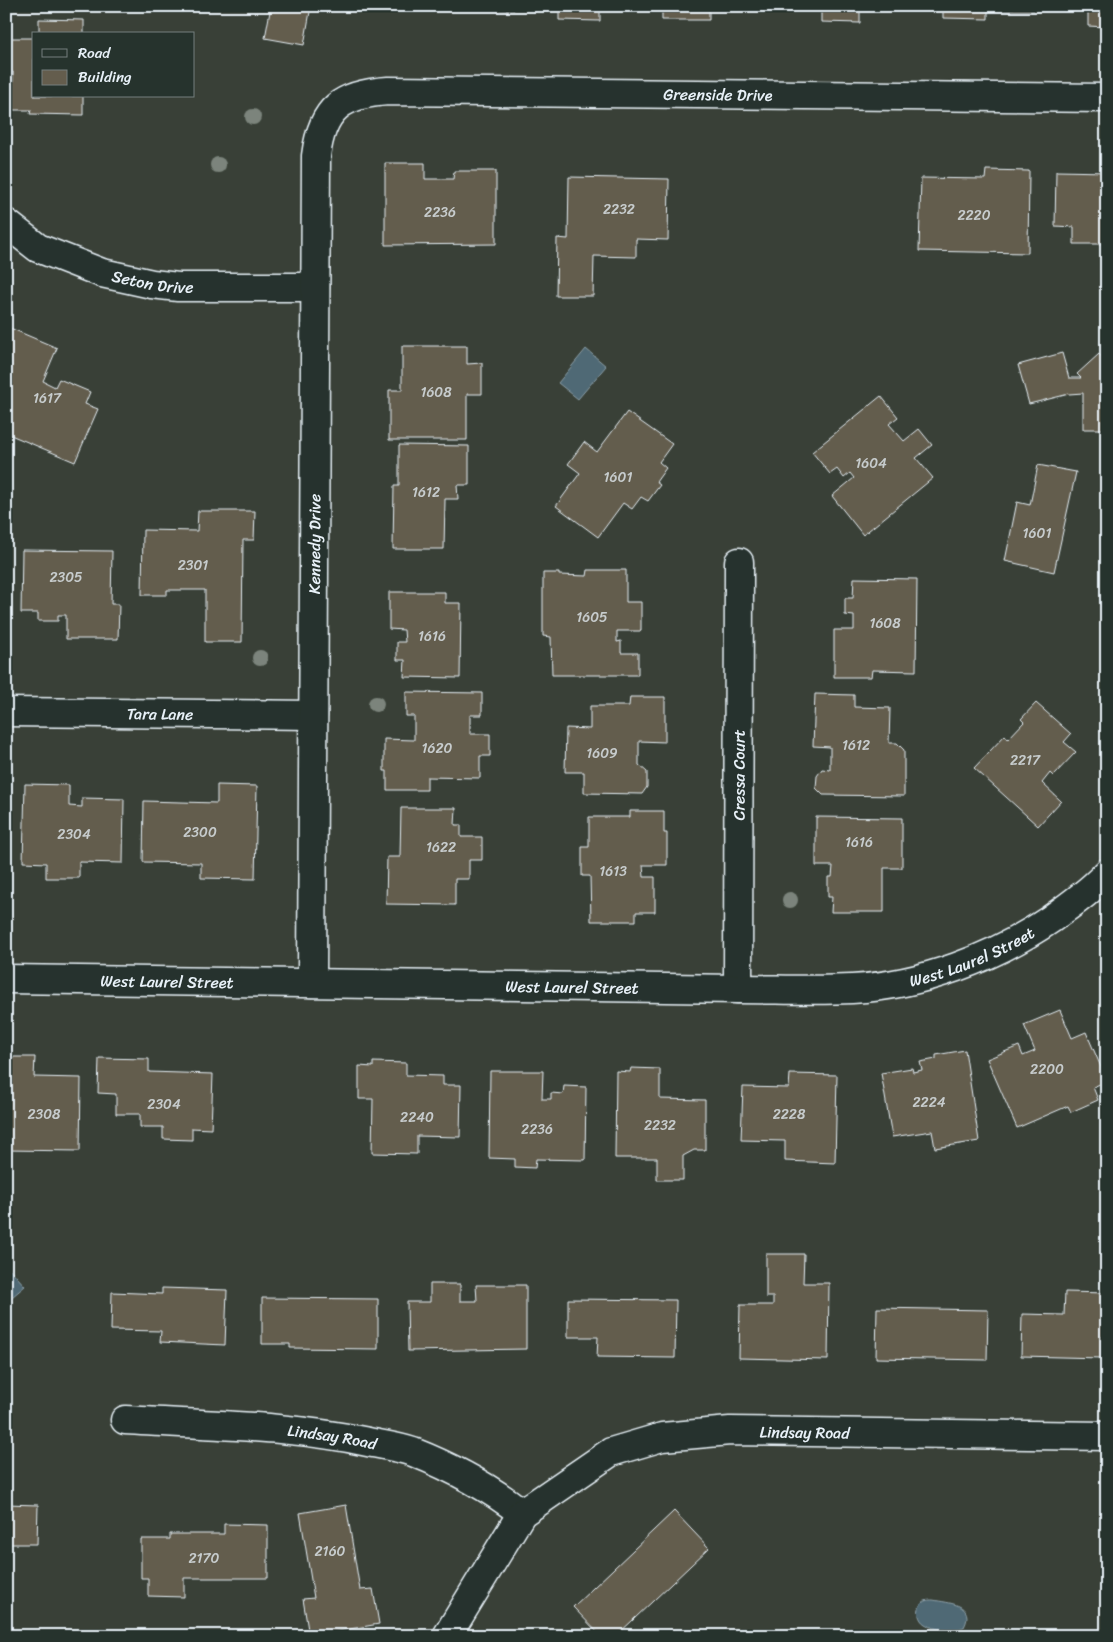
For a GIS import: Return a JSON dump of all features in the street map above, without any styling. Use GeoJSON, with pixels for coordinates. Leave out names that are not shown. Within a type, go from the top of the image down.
{"type":"FeatureCollection","features":[{"type":"Feature","properties":{"kind":"street","name":"Greenside Drive"},"geometry":{"type":"LineString","coordinates":[[334,109],[347,99],[366,92],[388,91],[1107,98]]}},
{"type":"Feature","properties":{"kind":"street","name":"Kennedy Drive"},"geometry":{"type":"LineString","coordinates":[[312,983],[316,156],[322,126],[334,109]]}},
{"type":"Feature","properties":{"kind":"street","name":"Seton Drive"},"geometry":{"type":"LineString","coordinates":[[6,223],[38,248],[102,273],[152,284],[178,287],[315,287]]}},
{"type":"Feature","properties":{"kind":"street","name":"Cressa Court"},"geometry":{"type":"LineString","coordinates":[[738,989],[739,562]]}},
{"type":"Feature","properties":{"kind":"street","name":"Tara Lane"},"geometry":{"type":"LineString","coordinates":[[6,712],[313,715]]}},
{"type":"Feature","properties":{"kind":"street","name":"West Laurel Street"},"geometry":{"type":"LineString","coordinates":[[6,979],[853,989],[902,982],[952,968],[992,953],[1032,932],[1071,904],[1107,873]]}},
{"type":"Feature","properties":{"kind":"street","name":"Lindsay Road"},"geometry":{"type":"LineString","coordinates":[[125,1420],[291,1429],[343,1436],[411,1451],[460,1474],[522,1513]]}},
{"type":"Feature","properties":{"kind":"street","name":"Lindsay Road"},"geometry":{"type":"LineString","coordinates":[[447,1636],[522,1513],[612,1452],[662,1437],[730,1431],[1107,1436]]}},
{"type":"Feature","properties":{"kind":"water"},"geometry":{"type":"Polygon","coordinates":[[[586,349],[606,366],[578,399],[558,383],[586,349]]]}},
{"type":"Feature","properties":{"kind":"water"},"geometry":{"type":"Polygon","coordinates":[[[9,1268],[25,1286],[6,1302],[6,1270],[9,1268]]]}},
{"type":"Feature","properties":{"kind":"water"},"geometry":{"type":"Polygon","coordinates":[[[933,1600],[953,1604],[964,1609],[967,1619],[964,1627],[944,1630],[933,1628],[923,1622],[919,1614],[920,1605],[924,1601],[933,1600]]]}},
{"type":"Feature","properties":{"kind":"building"},"geometry":{"type":"Polygon","coordinates":[[[271,6],[311,6],[304,45],[265,38],[271,6]]]}},
{"type":"Feature","properties":{"kind":"building"},"geometry":{"type":"Polygon","coordinates":[[[399,6],[515,6],[514,10],[399,6]]]}},
{"type":"Feature","properties":{"kind":"building"},"geometry":{"type":"Polygon","coordinates":[[[559,6],[600,6],[600,21],[559,20],[559,6]]]}},
{"type":"Feature","properties":{"kind":"building"},"geometry":{"type":"Polygon","coordinates":[[[662,6],[709,6],[709,20],[662,20],[662,6]]]}},
{"type":"Feature","properties":{"kind":"building"},"geometry":{"type":"Polygon","coordinates":[[[821,6],[860,6],[860,23],[821,22],[821,6]]]}},
{"type":"Feature","properties":{"kind":"building"},"geometry":{"type":"Polygon","coordinates":[[[943,6],[1034,6],[1034,10],[988,10],[988,19],[943,18],[943,6]]]}},
{"type":"Feature","properties":{"kind":"building"},"geometry":{"type":"Polygon","coordinates":[[[1088,6],[1107,6],[1107,27],[1088,26],[1088,6]]]}},
{"type":"Feature","properties":{"kind":"building"},"geometry":{"type":"Polygon","coordinates":[[[39,19],[84,20],[84,32],[39,32],[39,19]]]}},
{"type":"Feature","properties":{"kind":"building"},"geometry":{"type":"Polygon","coordinates":[[[6,38],[32,38],[32,98],[83,98],[83,115],[30,114],[31,110],[13,110],[13,72],[6,72],[6,38]]]}},
{"type":"Feature","properties":{"kind":"building"},"geometry":{"type":"Polygon","coordinates":[[[385,163],[425,163],[425,179],[453,179],[454,171],[496,171],[496,244],[385,245],[385,163]]]}},
{"type":"Feature","properties":{"kind":"building"},"geometry":{"type":"Polygon","coordinates":[[[986,170],[1029,171],[1028,253],[919,251],[921,178],[985,179],[986,170]]]}},
{"type":"Feature","properties":{"kind":"building"},"geometry":{"type":"Polygon","coordinates":[[[1056,171],[1107,172],[1107,244],[1074,244],[1074,227],[1055,226],[1056,171]]]}},
{"type":"Feature","properties":{"kind":"building"},"geometry":{"type":"Polygon","coordinates":[[[569,177],[669,179],[668,240],[636,239],[636,257],[594,256],[593,296],[556,296],[557,238],[568,239],[569,177]]]}},
{"type":"Feature","properties":{"kind":"building"},"geometry":{"type":"Polygon","coordinates":[[[10,328],[57,348],[43,381],[55,387],[59,379],[90,392],[85,404],[98,409],[75,462],[6,433],[6,382],[10,373],[6,371],[6,337],[10,328]]]}},
{"type":"Feature","properties":{"kind":"building"},"geometry":{"type":"Polygon","coordinates":[[[402,346],[467,346],[467,364],[482,363],[482,394],[467,394],[467,440],[389,440],[389,390],[402,390],[402,346]]]}},
{"type":"Feature","properties":{"kind":"building"},"geometry":{"type":"Polygon","coordinates":[[[1062,353],[1069,378],[1081,378],[1077,374],[1099,354],[1107,363],[1107,429],[1083,429],[1083,393],[1069,394],[1029,404],[1018,365],[1062,353]]]}},
{"type":"Feature","properties":{"kind":"building"},"geometry":{"type":"Polygon","coordinates":[[[881,396],[898,417],[889,424],[904,441],[919,429],[932,445],[916,458],[933,478],[863,535],[832,496],[854,478],[850,473],[844,478],[837,469],[830,474],[812,452],[881,396]]]}},
{"type":"Feature","properties":{"kind":"building"},"geometry":{"type":"Polygon","coordinates":[[[627,412],[672,444],[659,462],[666,468],[656,482],[660,485],[648,501],[641,497],[632,509],[623,503],[598,537],[556,506],[580,473],[568,464],[584,442],[597,452],[627,412]]]}},
{"type":"Feature","properties":{"kind":"building"},"geometry":{"type":"Polygon","coordinates":[[[399,445],[469,446],[469,485],[457,485],[458,499],[445,499],[444,549],[393,549],[394,486],[399,486],[399,445]]]}},
{"type":"Feature","properties":{"kind":"building"},"geometry":{"type":"Polygon","coordinates":[[[1038,465],[1076,472],[1054,572],[1005,561],[1017,502],[1030,505],[1038,465]]]}},
{"type":"Feature","properties":{"kind":"building"},"geometry":{"type":"Polygon","coordinates":[[[198,511],[255,511],[254,540],[243,540],[242,642],[205,642],[205,590],[167,590],[167,595],[142,595],[143,530],[197,531],[198,511]]]}},
{"type":"Feature","properties":{"kind":"building"},"geometry":{"type":"Polygon","coordinates":[[[22,550],[112,551],[111,604],[119,604],[118,639],[66,639],[66,615],[58,615],[58,621],[38,621],[38,613],[21,613],[22,550]]]}},
{"type":"Feature","properties":{"kind":"building"},"geometry":{"type":"Polygon","coordinates":[[[588,570],[626,570],[626,602],[641,602],[641,631],[617,631],[617,642],[621,641],[621,653],[638,653],[638,675],[552,675],[551,637],[543,636],[543,573],[587,576],[588,570]]]}},
{"type":"Feature","properties":{"kind":"building"},"geometry":{"type":"Polygon","coordinates":[[[854,578],[917,579],[916,671],[872,670],[871,677],[834,677],[834,630],[854,630],[854,616],[845,615],[845,598],[853,598],[854,578]]]}},
{"type":"Feature","properties":{"kind":"building"},"geometry":{"type":"Polygon","coordinates":[[[389,592],[445,592],[445,603],[461,603],[460,678],[404,677],[405,660],[397,660],[397,642],[405,642],[404,630],[389,629],[389,592]]]}},
{"type":"Feature","properties":{"kind":"building"},"geometry":{"type":"Polygon","coordinates":[[[406,692],[482,693],[482,715],[470,715],[470,734],[490,734],[490,756],[480,756],[480,778],[427,777],[427,790],[387,790],[387,771],[384,771],[384,739],[414,740],[414,716],[406,716],[406,692]]]}},
{"type":"Feature","properties":{"kind":"building"},"geometry":{"type":"Polygon","coordinates":[[[815,694],[854,695],[854,707],[890,708],[889,743],[897,743],[904,750],[904,796],[823,795],[816,788],[817,776],[822,769],[830,770],[830,747],[813,746],[815,694]]]}},
{"type":"Feature","properties":{"kind":"building"},"geometry":{"type":"Polygon","coordinates":[[[630,697],[665,697],[665,742],[639,741],[639,765],[647,772],[647,787],[642,794],[584,793],[584,772],[565,772],[566,728],[590,729],[590,706],[629,706],[630,697]]]}},
{"type":"Feature","properties":{"kind":"building"},"geometry":{"type":"Polygon","coordinates":[[[1036,703],[1071,734],[1064,742],[1076,752],[1053,776],[1050,773],[1042,783],[1061,801],[1038,826],[974,768],[1005,735],[1008,739],[1024,722],[1021,719],[1036,703]]]}},
{"type":"Feature","properties":{"kind":"building"},"geometry":{"type":"Polygon","coordinates":[[[25,784],[69,785],[69,806],[82,807],[82,798],[124,799],[123,863],[79,862],[79,878],[46,878],[46,863],[23,862],[25,784]]]}},
{"type":"Feature","properties":{"kind":"building"},"geometry":{"type":"Polygon","coordinates":[[[217,785],[257,786],[255,879],[201,878],[201,863],[143,862],[144,801],[217,803],[217,785]]]}},
{"type":"Feature","properties":{"kind":"building"},"geometry":{"type":"Polygon","coordinates":[[[401,808],[456,808],[455,825],[461,825],[461,837],[482,837],[482,860],[469,860],[469,879],[455,879],[455,905],[386,904],[387,857],[400,857],[401,808]]]}},
{"type":"Feature","properties":{"kind":"building"},"geometry":{"type":"Polygon","coordinates":[[[630,811],[664,811],[664,833],[667,833],[667,865],[643,865],[644,877],[655,877],[655,912],[636,912],[636,921],[591,921],[590,876],[582,876],[582,847],[589,847],[589,817],[630,817],[630,811]]]}},
{"type":"Feature","properties":{"kind":"building"},"geometry":{"type":"Polygon","coordinates":[[[816,817],[902,818],[902,868],[884,868],[884,912],[831,912],[832,897],[828,897],[828,877],[832,877],[833,866],[816,866],[816,817]]]}},
{"type":"Feature","properties":{"kind":"building"},"geometry":{"type":"Polygon","coordinates":[[[1060,1010],[1072,1038],[1086,1032],[1107,1081],[1093,1087],[1098,1100],[1071,1112],[1068,1106],[1017,1128],[987,1059],[1019,1046],[1023,1056],[1035,1051],[1024,1025],[1060,1010]]]}},
{"type":"Feature","properties":{"kind":"building"},"geometry":{"type":"Polygon","coordinates":[[[965,1050],[979,1141],[935,1148],[932,1131],[892,1137],[881,1073],[912,1068],[913,1072],[922,1070],[920,1062],[936,1059],[936,1055],[965,1050]]]}},
{"type":"Feature","properties":{"kind":"building"},"geometry":{"type":"Polygon","coordinates":[[[6,1057],[35,1057],[34,1077],[81,1078],[80,1151],[6,1150],[6,1057]]]}},
{"type":"Feature","properties":{"kind":"building"},"geometry":{"type":"Polygon","coordinates":[[[99,1058],[149,1059],[149,1072],[213,1074],[211,1129],[192,1128],[192,1140],[163,1139],[163,1127],[140,1127],[140,1114],[116,1114],[116,1094],[98,1093],[99,1058]]]}},
{"type":"Feature","properties":{"kind":"building"},"geometry":{"type":"Polygon","coordinates":[[[373,1062],[406,1063],[406,1075],[443,1076],[443,1085],[461,1085],[460,1137],[417,1136],[417,1154],[372,1153],[373,1099],[359,1099],[359,1066],[373,1067],[373,1062]]]}},
{"type":"Feature","properties":{"kind":"building"},"geometry":{"type":"Polygon","coordinates":[[[631,1068],[660,1069],[660,1099],[705,1100],[705,1150],[694,1150],[683,1156],[683,1180],[657,1180],[657,1158],[615,1158],[616,1071],[630,1072],[631,1068]]]}},
{"type":"Feature","properties":{"kind":"building"},"geometry":{"type":"Polygon","coordinates":[[[490,1071],[543,1071],[542,1099],[551,1099],[551,1093],[563,1094],[564,1086],[586,1087],[585,1160],[536,1159],[535,1168],[515,1167],[515,1159],[489,1158],[490,1071]]]}},
{"type":"Feature","properties":{"kind":"building"},"geometry":{"type":"Polygon","coordinates":[[[790,1074],[837,1075],[835,1163],[785,1161],[785,1141],[741,1140],[743,1087],[789,1088],[790,1074]]]}},
{"type":"Feature","properties":{"kind":"building"},"geometry":{"type":"Polygon","coordinates":[[[766,1254],[804,1254],[803,1283],[829,1283],[828,1360],[739,1358],[740,1305],[773,1305],[773,1297],[766,1297],[766,1254]]]}},
{"type":"Feature","properties":{"kind":"building"},"geometry":{"type":"Polygon","coordinates":[[[430,1284],[460,1284],[460,1301],[477,1301],[476,1285],[526,1285],[526,1349],[408,1351],[407,1302],[430,1302],[430,1284]]]}},
{"type":"Feature","properties":{"kind":"building"},"geometry":{"type":"Polygon","coordinates":[[[162,1288],[227,1290],[225,1345],[160,1342],[161,1331],[111,1330],[112,1292],[162,1294],[162,1288]]]}},
{"type":"Feature","properties":{"kind":"building"},"geometry":{"type":"Polygon","coordinates":[[[1065,1292],[1107,1293],[1107,1336],[1102,1336],[1102,1358],[1021,1356],[1022,1314],[1064,1315],[1065,1292]]]}},
{"type":"Feature","properties":{"kind":"building"},"geometry":{"type":"Polygon","coordinates":[[[262,1298],[378,1299],[378,1349],[290,1348],[290,1344],[262,1344],[262,1298]]]}},
{"type":"Feature","properties":{"kind":"building"},"geometry":{"type":"Polygon","coordinates":[[[568,1299],[676,1300],[675,1358],[597,1357],[598,1337],[568,1337],[568,1299]]]}},
{"type":"Feature","properties":{"kind":"building"},"geometry":{"type":"Polygon","coordinates":[[[877,1308],[988,1310],[987,1360],[876,1358],[877,1308]]]}},
{"type":"Feature","properties":{"kind":"building"},"geometry":{"type":"Polygon","coordinates":[[[6,1504],[38,1505],[37,1544],[6,1544],[6,1504]]]}},
{"type":"Feature","properties":{"kind":"building"},"geometry":{"type":"Polygon","coordinates":[[[346,1505],[360,1590],[373,1589],[379,1624],[309,1636],[303,1599],[314,1598],[300,1513],[346,1505]]]}},
{"type":"Feature","properties":{"kind":"building"},"geometry":{"type":"Polygon","coordinates":[[[674,1511],[709,1548],[616,1636],[601,1636],[573,1607],[674,1511]]]}},
{"type":"Feature","properties":{"kind":"building"},"geometry":{"type":"Polygon","coordinates":[[[224,1524],[268,1525],[268,1578],[184,1578],[184,1597],[148,1596],[148,1578],[141,1578],[141,1539],[170,1539],[170,1534],[224,1534],[224,1524]]]}},
{"type":"Feature","properties":{"kind":"building"},"geometry":{"type":"Polygon","coordinates":[[[7,1556],[7,1633],[6,1633],[7,1556]]]}}]}
